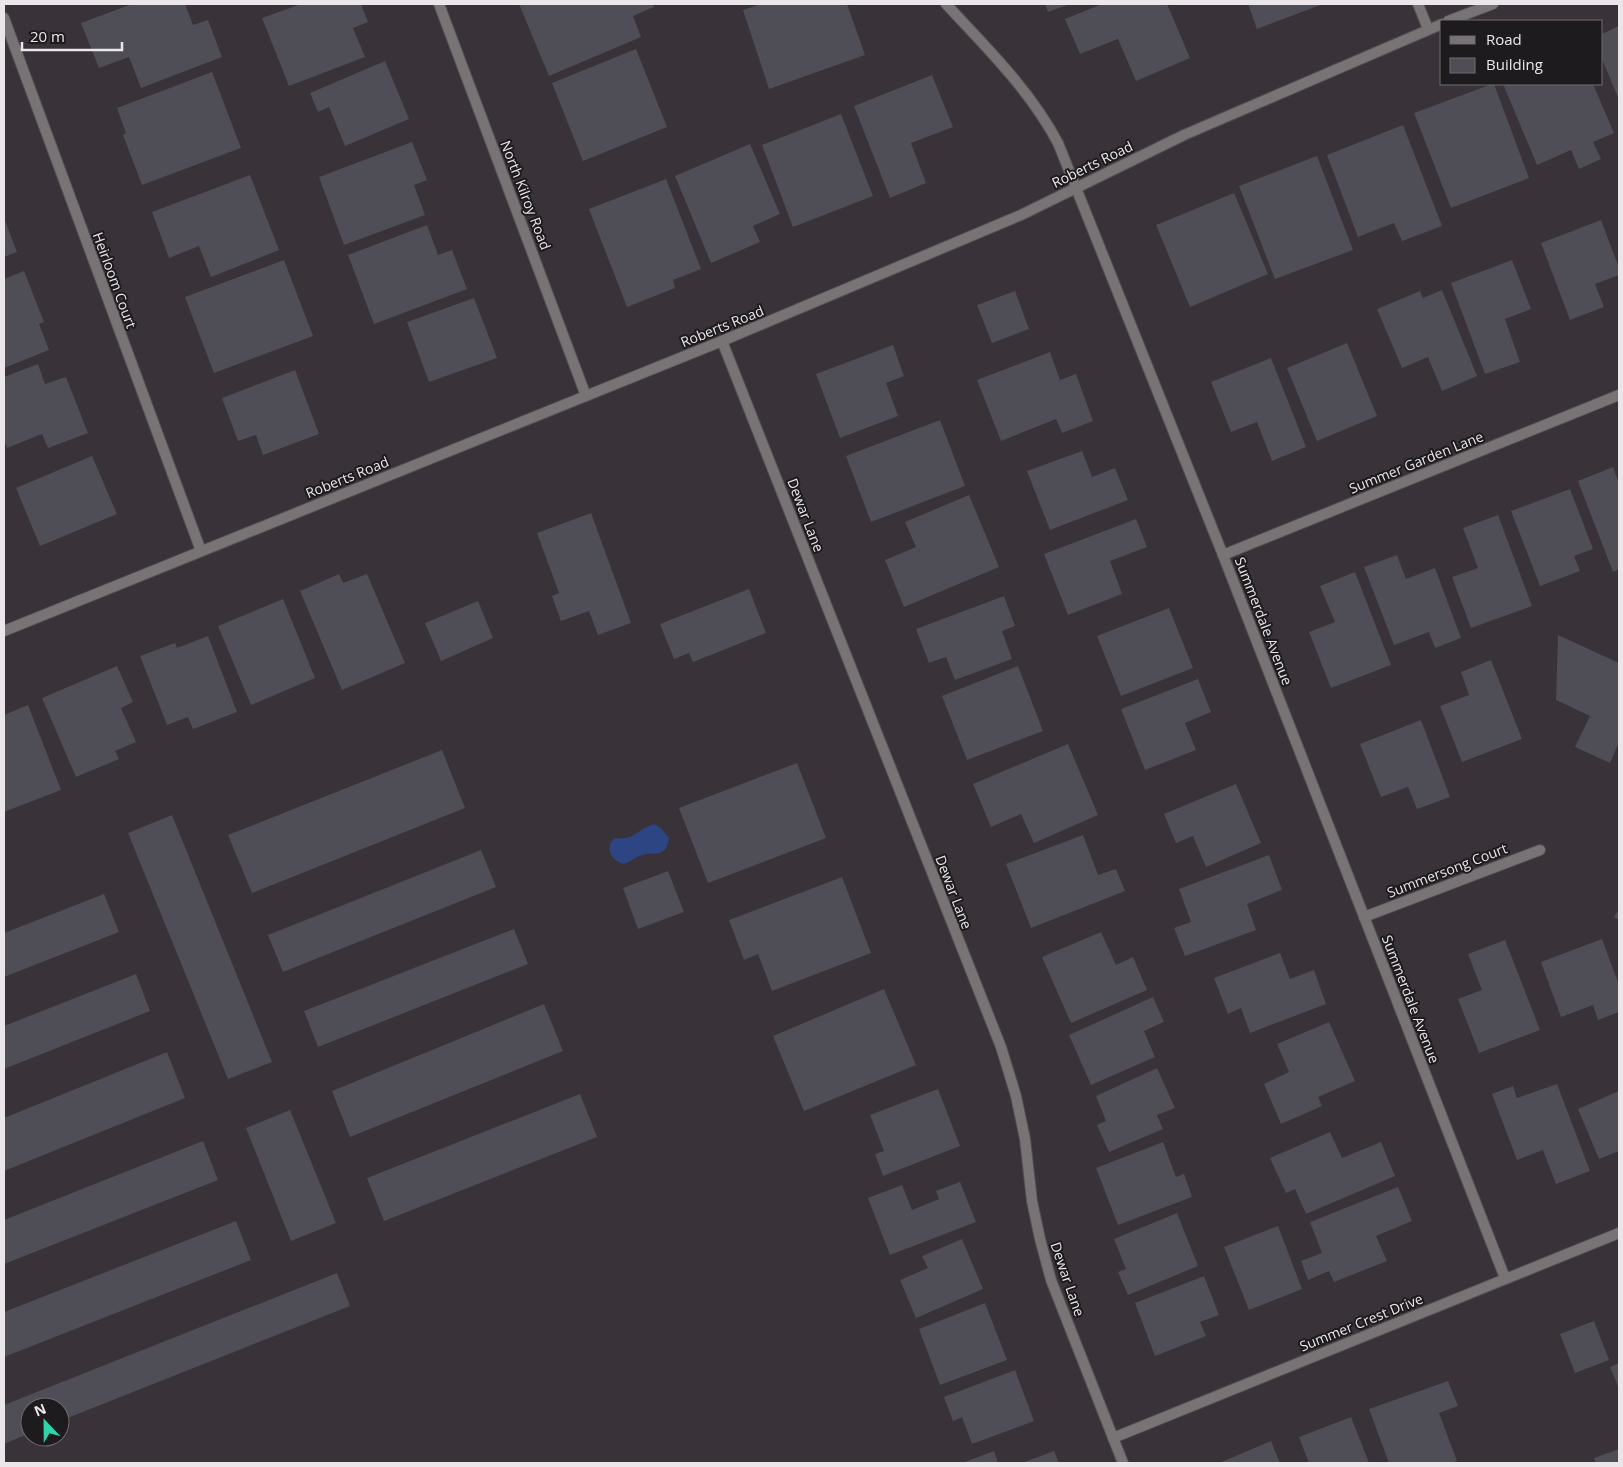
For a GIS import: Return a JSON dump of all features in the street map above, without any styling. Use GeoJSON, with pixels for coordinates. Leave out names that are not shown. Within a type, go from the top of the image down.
{"type":"FeatureCollection","features":[{"type":"Feature","properties":{"kind":"street","name":"North Kilroy Road"},"geometry":{"type":"LineString","coordinates":[[439,4],[586,396]]}},
{"type":"Feature","properties":{"kind":"street","name":"Summerdale Avenue"},"geometry":{"type":"LineString","coordinates":[[946,4],[1008,70],[1047,122],[1058,143],[1223,555],[1505,1278]]}},
{"type":"Feature","properties":{"kind":"street"},"geometry":{"type":"LineString","coordinates":[[1418,4],[1428,29]]}},
{"type":"Feature","properties":{"kind":"street"},"geometry":{"type":"LineString","coordinates":[[1451,20],[1493,4]]}},
{"type":"Feature","properties":{"kind":"street","name":"Heirloom Court"},"geometry":{"type":"LineString","coordinates":[[4,18],[201,551]]}},
{"type":"Feature","properties":{"kind":"street","name":"Roberts Road"},"geometry":{"type":"LineString","coordinates":[[4,631],[722,341],[1021,215],[1184,135],[1440,25]]}},
{"type":"Feature","properties":{"kind":"street","name":"Dewar Lane"},"geometry":{"type":"LineString","coordinates":[[722,341],[1001,1047],[1016,1096],[1025,1139],[1032,1201],[1049,1272],[1123,1463]]}},
{"type":"Feature","properties":{"kind":"street","name":"Summer Garden Lane"},"geometry":{"type":"LineString","coordinates":[[1223,555],[1619,395]]}},
{"type":"Feature","properties":{"kind":"street","name":"Summersong Court"},"geometry":{"type":"LineString","coordinates":[[1364,917],[1540,850]]}},
{"type":"Feature","properties":{"kind":"street","name":"Summer Crest Drive"},"geometry":{"type":"LineString","coordinates":[[1113,1438],[1619,1232]]}},
{"type":"Feature","properties":{"kind":"water"},"geometry":{"type":"Polygon","coordinates":[[[654,824],[661,828],[669,838],[668,845],[663,852],[642,855],[624,864],[616,860],[610,853],[610,845],[615,838],[627,838],[654,824]]]}},
{"type":"Feature","properties":{"kind":"building"},"geometry":{"type":"Polygon","coordinates":[[[132,4],[185,4],[193,25],[208,20],[222,57],[141,88],[129,57],[99,68],[81,23],[132,4]]]}},
{"type":"Feature","properties":{"kind":"building"},"geometry":{"type":"Polygon","coordinates":[[[301,4],[361,4],[368,22],[353,28],[365,57],[289,86],[262,18],[301,4]]]}},
{"type":"Feature","properties":{"kind":"building"},"geometry":{"type":"Polygon","coordinates":[[[519,4],[653,4],[654,7],[633,16],[641,37],[549,76],[519,4]]]}},
{"type":"Feature","properties":{"kind":"building"},"geometry":{"type":"Polygon","coordinates":[[[761,4],[847,4],[865,55],[769,89],[743,10],[761,4]]]}},
{"type":"Feature","properties":{"kind":"building"},"geometry":{"type":"Polygon","coordinates":[[[1045,4],[1070,4],[1048,12],[1045,4]]]}},
{"type":"Feature","properties":{"kind":"building"},"geometry":{"type":"Polygon","coordinates":[[[1102,4],[1167,4],[1190,58],[1136,81],[1118,39],[1080,54],[1065,19],[1102,4]]]}},
{"type":"Feature","properties":{"kind":"building"},"geometry":{"type":"Polygon","coordinates":[[[1248,4],[1323,4],[1257,29],[1248,4]]]}},
{"type":"Feature","properties":{"kind":"building"},"geometry":{"type":"Polygon","coordinates":[[[1619,26],[1619,100],[1603,61],[1603,34],[1619,26]]]}},
{"type":"Feature","properties":{"kind":"building"},"geometry":{"type":"Polygon","coordinates":[[[636,49],[667,127],[583,161],[552,83],[636,49]]]}},
{"type":"Feature","properties":{"kind":"building"},"geometry":{"type":"Polygon","coordinates":[[[385,61],[409,119],[345,146],[329,107],[318,112],[310,93],[385,61]]]}},
{"type":"Feature","properties":{"kind":"building"},"geometry":{"type":"Polygon","coordinates":[[[212,72],[241,148],[142,185],[123,135],[126,133],[117,108],[212,72]]]}},
{"type":"Feature","properties":{"kind":"building"},"geometry":{"type":"Polygon","coordinates":[[[932,75],[953,127],[911,143],[926,183],[890,198],[854,106],[932,75]]]}},
{"type":"Feature","properties":{"kind":"building"},"geometry":{"type":"Polygon","coordinates":[[[1489,85],[1494,85],[1529,178],[1451,208],[1414,113],[1489,85]]]}},
{"type":"Feature","properties":{"kind":"building"},"geometry":{"type":"Polygon","coordinates":[[[1503,85],[1593,85],[1614,133],[1593,142],[1601,159],[1579,169],[1571,150],[1537,165],[1503,85]]]}},
{"type":"Feature","properties":{"kind":"building"},"geometry":{"type":"Polygon","coordinates":[[[841,114],[873,196],[793,227],[762,145],[841,114]]]}},
{"type":"Feature","properties":{"kind":"building"},"geometry":{"type":"Polygon","coordinates":[[[1403,125],[1442,226],[1402,241],[1394,223],[1358,237],[1327,155],[1403,125]]]}},
{"type":"Feature","properties":{"kind":"building"},"geometry":{"type":"Polygon","coordinates":[[[412,142],[427,180],[414,185],[425,215],[344,245],[319,177],[412,142]]]}},
{"type":"Feature","properties":{"kind":"building"},"geometry":{"type":"Polygon","coordinates":[[[750,144],[780,214],[753,226],[760,242],[711,263],[675,176],[750,144]]]}},
{"type":"Feature","properties":{"kind":"building"},"geometry":{"type":"Polygon","coordinates":[[[1317,156],[1353,250],[1275,279],[1239,186],[1317,156]]]}},
{"type":"Feature","properties":{"kind":"building"},"geometry":{"type":"Polygon","coordinates":[[[250,175],[279,250],[211,277],[199,246],[169,258],[152,212],[250,175]]]}},
{"type":"Feature","properties":{"kind":"building"},"geometry":{"type":"Polygon","coordinates":[[[666,179],[701,269],[673,280],[675,288],[627,307],[589,209],[666,179]]]}},
{"type":"Feature","properties":{"kind":"building"},"geometry":{"type":"Polygon","coordinates":[[[1234,193],[1268,274],[1190,307],[1156,225],[1234,193]]]}},
{"type":"Feature","properties":{"kind":"building"},"geometry":{"type":"Polygon","coordinates":[[[4,218],[17,252],[4,257],[4,218]]]}},
{"type":"Feature","properties":{"kind":"building"},"geometry":{"type":"Polygon","coordinates":[[[1601,220],[1619,268],[1619,275],[1595,284],[1604,307],[1570,320],[1541,243],[1601,220]]]}},
{"type":"Feature","properties":{"kind":"building"},"geometry":{"type":"Polygon","coordinates":[[[427,225],[438,255],[452,250],[467,289],[374,324],[348,255],[427,225]]]}},
{"type":"Feature","properties":{"kind":"building"},"geometry":{"type":"Polygon","coordinates":[[[284,260],[313,336],[214,373],[185,297],[284,260]]]}},
{"type":"Feature","properties":{"kind":"building"},"geometry":{"type":"Polygon","coordinates":[[[1512,260],[1531,309],[1505,319],[1520,362],[1485,374],[1451,283],[1512,260]]]}},
{"type":"Feature","properties":{"kind":"building"},"geometry":{"type":"Polygon","coordinates":[[[24,271],[44,322],[39,324],[49,350],[4,368],[4,279],[24,271]]]}},
{"type":"Feature","properties":{"kind":"building"},"geometry":{"type":"Polygon","coordinates":[[[1442,290],[1477,376],[1442,391],[1428,357],[1402,368],[1377,309],[1420,291],[1423,298],[1442,290]]]}},
{"type":"Feature","properties":{"kind":"building"},"geometry":{"type":"Polygon","coordinates":[[[1015,291],[1029,329],[992,343],[977,305],[1015,291]]]}},
{"type":"Feature","properties":{"kind":"building"},"geometry":{"type":"Polygon","coordinates":[[[474,298],[497,358],[429,382],[407,322],[474,298]]]}},
{"type":"Feature","properties":{"kind":"building"},"geometry":{"type":"Polygon","coordinates":[[[1347,343],[1377,416],[1317,441],[1287,368],[1347,343]]]}},
{"type":"Feature","properties":{"kind":"building"},"geometry":{"type":"Polygon","coordinates":[[[893,345],[904,376],[886,383],[898,416],[840,438],[816,374],[893,345]]]}},
{"type":"Feature","properties":{"kind":"building"},"geometry":{"type":"Polygon","coordinates":[[[1050,352],[1060,380],[1076,374],[1093,421],[1062,433],[1056,419],[1001,441],[977,380],[1050,352]]]}},
{"type":"Feature","properties":{"kind":"building"},"geometry":{"type":"Polygon","coordinates":[[[1271,358],[1306,447],[1272,461],[1257,422],[1231,432],[1211,382],[1271,358]]]}},
{"type":"Feature","properties":{"kind":"building"},"geometry":{"type":"Polygon","coordinates":[[[38,364],[45,384],[66,377],[88,433],[48,448],[42,434],[7,448],[4,440],[4,377],[38,364]]]}},
{"type":"Feature","properties":{"kind":"building"},"geometry":{"type":"Polygon","coordinates":[[[295,370],[319,434],[263,455],[256,435],[238,441],[222,398],[295,370]]]}},
{"type":"Feature","properties":{"kind":"building"},"geometry":{"type":"Polygon","coordinates":[[[940,420],[965,486],[871,522],[846,456],[940,420]]]}},
{"type":"Feature","properties":{"kind":"building"},"geometry":{"type":"Polygon","coordinates":[[[1082,451],[1092,477],[1115,468],[1128,500],[1050,530],[1027,471],[1082,451]]]}},
{"type":"Feature","properties":{"kind":"building"},"geometry":{"type":"Polygon","coordinates":[[[92,456],[117,514],[40,546],[16,488],[92,456]]]}},
{"type":"Feature","properties":{"kind":"building"},"geometry":{"type":"Polygon","coordinates":[[[1613,467],[1619,483],[1619,569],[1613,572],[1578,481],[1613,467]]]}},
{"type":"Feature","properties":{"kind":"building"},"geometry":{"type":"Polygon","coordinates":[[[1570,489],[1593,549],[1574,556],[1580,571],[1540,586],[1511,511],[1570,489]]]}},
{"type":"Feature","properties":{"kind":"building"},"geometry":{"type":"Polygon","coordinates":[[[969,495],[999,567],[904,607],[885,560],[916,547],[905,522],[969,495]]]}},
{"type":"Feature","properties":{"kind":"building"},"geometry":{"type":"Polygon","coordinates":[[[591,513],[631,623],[598,635],[589,611],[561,621],[552,596],[559,593],[537,533],[591,513]]]}},
{"type":"Feature","properties":{"kind":"building"},"geometry":{"type":"Polygon","coordinates":[[[1498,515],[1532,606],[1471,628],[1452,577],[1478,568],[1463,528],[1498,515]]]}},
{"type":"Feature","properties":{"kind":"building"},"geometry":{"type":"Polygon","coordinates":[[[1136,519],[1147,547],[1110,561],[1122,594],[1068,615],[1044,554],[1136,519]]]}},
{"type":"Feature","properties":{"kind":"building"},"geometry":{"type":"Polygon","coordinates":[[[1397,555],[1406,579],[1435,568],[1461,638],[1435,648],[1429,632],[1394,645],[1364,567],[1397,555]]]}},
{"type":"Feature","properties":{"kind":"building"},"geometry":{"type":"Polygon","coordinates":[[[1355,572],[1391,665],[1331,688],[1309,632],[1335,622],[1320,586],[1355,572]]]}},
{"type":"Feature","properties":{"kind":"building"},"geometry":{"type":"Polygon","coordinates":[[[339,574],[343,583],[367,574],[405,663],[342,690],[300,591],[339,574]]]}},
{"type":"Feature","properties":{"kind":"building"},"geometry":{"type":"Polygon","coordinates":[[[749,589],[766,633],[693,662],[689,653],[674,659],[660,624],[749,589]]]}},
{"type":"Feature","properties":{"kind":"building"},"geometry":{"type":"Polygon","coordinates":[[[1004,596],[1015,626],[1002,631],[1012,659],[955,680],[946,657],[929,663],[916,629],[1004,596]]]}},
{"type":"Feature","properties":{"kind":"building"},"geometry":{"type":"Polygon","coordinates":[[[283,599],[315,678],[251,705],[218,626],[283,599]]]}},
{"type":"Feature","properties":{"kind":"building"},"geometry":{"type":"Polygon","coordinates":[[[478,601],[493,638],[441,661],[425,623],[478,601]]]}},
{"type":"Feature","properties":{"kind":"building"},"geometry":{"type":"Polygon","coordinates":[[[1169,608],[1193,668],[1121,696],[1097,636],[1169,608]]]}},
{"type":"Feature","properties":{"kind":"building"},"geometry":{"type":"Polygon","coordinates":[[[1558,635],[1619,663],[1619,742],[1610,763],[1575,747],[1590,716],[1556,700],[1558,635]]]}},
{"type":"Feature","properties":{"kind":"building"},"geometry":{"type":"Polygon","coordinates":[[[208,636],[237,712],[193,729],[188,717],[167,725],[140,656],[175,643],[177,648],[208,636]]]}},
{"type":"Feature","properties":{"kind":"building"},"geometry":{"type":"Polygon","coordinates":[[[1491,660],[1522,739],[1462,762],[1440,706],[1469,695],[1461,672],[1491,660]]]}},
{"type":"Feature","properties":{"kind":"building"},"geometry":{"type":"Polygon","coordinates":[[[117,666],[133,702],[121,708],[136,742],[115,751],[119,759],[76,777],[42,698],[117,666]]]}},
{"type":"Feature","properties":{"kind":"building"},"geometry":{"type":"Polygon","coordinates":[[[1018,666],[1043,731],[967,760],[942,696],[1018,666]]]}},
{"type":"Feature","properties":{"kind":"building"},"geometry":{"type":"Polygon","coordinates":[[[1198,679],[1211,712],[1185,723],[1196,750],[1145,770],[1121,709],[1198,679]]]}},
{"type":"Feature","properties":{"kind":"building"},"geometry":{"type":"Polygon","coordinates":[[[28,705],[61,790],[4,812],[4,715],[28,705]]]}},
{"type":"Feature","properties":{"kind":"building"},"geometry":{"type":"Polygon","coordinates":[[[1421,720],[1450,797],[1417,809],[1408,787],[1381,797],[1360,744],[1421,720]]]}},
{"type":"Feature","properties":{"kind":"building"},"geometry":{"type":"Polygon","coordinates":[[[1068,744],[1098,815],[1034,843],[1021,814],[991,827],[973,784],[1068,744]]]}},
{"type":"Feature","properties":{"kind":"building"},"geometry":{"type":"Polygon","coordinates":[[[442,750],[465,808],[252,893],[228,835],[442,750]]]}},
{"type":"Feature","properties":{"kind":"building"},"geometry":{"type":"Polygon","coordinates":[[[797,763],[826,838],[708,883],[679,808],[797,763]]]}},
{"type":"Feature","properties":{"kind":"building"},"geometry":{"type":"Polygon","coordinates":[[[1236,784],[1261,843],[1206,867],[1193,836],[1176,843],[1164,814],[1236,784]]]}},
{"type":"Feature","properties":{"kind":"building"},"geometry":{"type":"Polygon","coordinates":[[[172,815],[272,1062],[228,1079],[128,833],[172,815]]]}},
{"type":"Feature","properties":{"kind":"building"},"geometry":{"type":"Polygon","coordinates":[[[1083,835],[1098,875],[1116,869],[1125,891],[1031,928],[1006,864],[1083,835]]]}},
{"type":"Feature","properties":{"kind":"building"},"geometry":{"type":"Polygon","coordinates":[[[481,850],[496,887],[283,972],[268,935],[481,850]]]}},
{"type":"Feature","properties":{"kind":"building"},"geometry":{"type":"Polygon","coordinates":[[[1269,855],[1282,890],[1247,904],[1256,930],[1185,956],[1174,928],[1191,922],[1179,889],[1269,855]]]}},
{"type":"Feature","properties":{"kind":"building"},"geometry":{"type":"Polygon","coordinates":[[[668,871],[684,912],[638,929],[623,888],[668,871]]]}},
{"type":"Feature","properties":{"kind":"building"},"geometry":{"type":"Polygon","coordinates":[[[842,877],[871,953],[772,991],[758,954],[744,960],[729,920],[842,877]]]}},
{"type":"Feature","properties":{"kind":"building"},"geometry":{"type":"Polygon","coordinates":[[[104,894],[119,932],[4,977],[4,933],[104,894]]]}},
{"type":"Feature","properties":{"kind":"building"},"geometry":{"type":"Polygon","coordinates":[[[1619,909],[1619,920],[1614,917],[1619,909]]]}},
{"type":"Feature","properties":{"kind":"building"},"geometry":{"type":"Polygon","coordinates":[[[514,929],[528,964],[318,1047],[304,1011],[514,929]]]}},
{"type":"Feature","properties":{"kind":"building"},"geometry":{"type":"Polygon","coordinates":[[[1101,932],[1116,965],[1133,957],[1147,990],[1071,1023],[1042,957],[1101,932]]]}},
{"type":"Feature","properties":{"kind":"building"},"geometry":{"type":"Polygon","coordinates":[[[1602,939],[1619,985],[1619,1012],[1598,1020],[1593,1005],[1561,1017],[1541,962],[1602,939]]]}},
{"type":"Feature","properties":{"kind":"building"},"geometry":{"type":"Polygon","coordinates":[[[1505,940],[1540,1030],[1479,1053],[1458,999],[1482,990],[1468,954],[1505,940]]]}},
{"type":"Feature","properties":{"kind":"building"},"geometry":{"type":"Polygon","coordinates":[[[1280,953],[1290,979],[1314,970],[1326,1004],[1250,1033],[1241,1008],[1228,1014],[1214,978],[1280,953]]]}},
{"type":"Feature","properties":{"kind":"building"},"geometry":{"type":"Polygon","coordinates":[[[136,974],[150,1011],[4,1069],[4,1026],[136,974]]]}},
{"type":"Feature","properties":{"kind":"building"},"geometry":{"type":"Polygon","coordinates":[[[884,989],[916,1065],[804,1111],[773,1036],[884,989]]]}},
{"type":"Feature","properties":{"kind":"building"},"geometry":{"type":"Polygon","coordinates":[[[1153,997],[1164,1022],[1144,1031],[1155,1057],[1091,1085],[1069,1035],[1153,997]]]}},
{"type":"Feature","properties":{"kind":"building"},"geometry":{"type":"Polygon","coordinates":[[[544,1004],[563,1051],[350,1137],[332,1091],[544,1004]]]}},
{"type":"Feature","properties":{"kind":"building"},"geometry":{"type":"Polygon","coordinates":[[[1329,1022],[1355,1081],[1318,1097],[1322,1106],[1281,1124],[1264,1084],[1289,1072],[1277,1044],[1329,1022]]]}},
{"type":"Feature","properties":{"kind":"building"},"geometry":{"type":"Polygon","coordinates":[[[167,1052],[185,1098],[4,1171],[4,1118],[167,1052]]]}},
{"type":"Feature","properties":{"kind":"building"},"geometry":{"type":"Polygon","coordinates":[[[1157,1068],[1175,1108],[1157,1115],[1163,1129],[1109,1152],[1097,1125],[1106,1121],[1096,1096],[1157,1068]]]}},
{"type":"Feature","properties":{"kind":"building"},"geometry":{"type":"Polygon","coordinates":[[[1557,1084],[1590,1171],[1556,1184],[1543,1150],[1517,1160],[1492,1094],[1513,1086],[1517,1098],[1557,1084]]]}},
{"type":"Feature","properties":{"kind":"building"},"geometry":{"type":"Polygon","coordinates":[[[938,1089],[960,1146],[883,1176],[875,1154],[884,1151],[870,1115],[938,1089]]]}},
{"type":"Feature","properties":{"kind":"building"},"geometry":{"type":"Polygon","coordinates":[[[1619,1091],[1619,1151],[1599,1159],[1578,1109],[1619,1091]]]}},
{"type":"Feature","properties":{"kind":"building"},"geometry":{"type":"Polygon","coordinates":[[[580,1094],[597,1137],[384,1221],[367,1178],[580,1094]]]}},
{"type":"Feature","properties":{"kind":"building"},"geometry":{"type":"Polygon","coordinates":[[[290,1110],[336,1223],[291,1241],[246,1128],[290,1110]]]}},
{"type":"Feature","properties":{"kind":"building"},"geometry":{"type":"Polygon","coordinates":[[[1330,1132],[1342,1158],[1381,1142],[1395,1176],[1306,1214],[1295,1189],[1286,1193],[1270,1158],[1330,1132]]]}},
{"type":"Feature","properties":{"kind":"building"},"geometry":{"type":"Polygon","coordinates":[[[203,1141],[218,1180],[4,1264],[4,1220],[203,1141]]]}},
{"type":"Feature","properties":{"kind":"building"},"geometry":{"type":"Polygon","coordinates":[[[1163,1142],[1176,1177],[1184,1174],[1192,1197],[1118,1225],[1096,1168],[1163,1142]]]}},
{"type":"Feature","properties":{"kind":"building"},"geometry":{"type":"Polygon","coordinates":[[[960,1182],[976,1222],[890,1255],[868,1198],[902,1185],[912,1210],[939,1199],[936,1191],[960,1182]]]}},
{"type":"Feature","properties":{"kind":"building"},"geometry":{"type":"Polygon","coordinates":[[[1398,1187],[1412,1221],[1376,1236],[1387,1261],[1334,1282],[1329,1271],[1308,1280],[1301,1261],[1322,1253],[1310,1222],[1398,1187]]]}},
{"type":"Feature","properties":{"kind":"building"},"geometry":{"type":"Polygon","coordinates":[[[1177,1213],[1198,1266],[1128,1295],[1118,1272],[1126,1269],[1114,1239],[1177,1213]]]}},
{"type":"Feature","properties":{"kind":"building"},"geometry":{"type":"Polygon","coordinates":[[[236,1221],[251,1260],[4,1357],[4,1312],[236,1221]]]}},
{"type":"Feature","properties":{"kind":"building"},"geometry":{"type":"Polygon","coordinates":[[[1278,1226],[1302,1289],[1249,1310],[1224,1247],[1278,1226]]]}},
{"type":"Feature","properties":{"kind":"building"},"geometry":{"type":"Polygon","coordinates":[[[962,1239],[983,1289],[916,1318],[900,1280],[928,1268],[922,1256],[962,1239]]]}},
{"type":"Feature","properties":{"kind":"building"},"geometry":{"type":"Polygon","coordinates":[[[337,1273],[350,1306],[70,1417],[70,1397],[24,1397],[337,1273]]]}},
{"type":"Feature","properties":{"kind":"building"},"geometry":{"type":"Polygon","coordinates":[[[1204,1276],[1219,1315],[1200,1322],[1206,1336],[1155,1356],[1135,1303],[1204,1276]]]}},
{"type":"Feature","properties":{"kind":"building"},"geometry":{"type":"Polygon","coordinates":[[[985,1303],[1007,1360],[940,1385],[919,1329],[985,1303]]]}},
{"type":"Feature","properties":{"kind":"building"},"geometry":{"type":"Polygon","coordinates":[[[1594,1321],[1609,1360],[1575,1373],[1560,1334],[1594,1321]]]}},
{"type":"Feature","properties":{"kind":"building"},"geometry":{"type":"Polygon","coordinates":[[[1619,1363],[1619,1389],[1610,1367],[1619,1363]]]}},
{"type":"Feature","properties":{"kind":"building"},"geometry":{"type":"Polygon","coordinates":[[[1015,1370],[1034,1421],[972,1444],[962,1417],[953,1421],[944,1397],[1015,1370]]]}},
{"type":"Feature","properties":{"kind":"building"},"geometry":{"type":"Polygon","coordinates":[[[1448,1381],[1458,1406],[1439,1413],[1457,1461],[1451,1463],[1389,1463],[1369,1409],[1448,1381]]]}},
{"type":"Feature","properties":{"kind":"building"},"geometry":{"type":"Polygon","coordinates":[[[20,1399],[20,1437],[4,1444],[4,1405],[20,1399]]]}},
{"type":"Feature","properties":{"kind":"building"},"geometry":{"type":"Polygon","coordinates":[[[1351,1417],[1369,1463],[1309,1463],[1299,1437],[1351,1417]]]}},
{"type":"Feature","properties":{"kind":"building"},"geometry":{"type":"Polygon","coordinates":[[[1271,1441],[1280,1463],[1219,1463],[1271,1441]]]}},
{"type":"Feature","properties":{"kind":"building"},"geometry":{"type":"Polygon","coordinates":[[[1619,1449],[1619,1463],[1596,1463],[1594,1458],[1619,1449]]]}},
{"type":"Feature","properties":{"kind":"building"},"geometry":{"type":"Polygon","coordinates":[[[994,1451],[998,1463],[962,1463],[994,1451]]]}},
{"type":"Feature","properties":{"kind":"building"},"geometry":{"type":"Polygon","coordinates":[[[1054,1451],[1059,1463],[1022,1463],[1054,1451]]]}}]}
